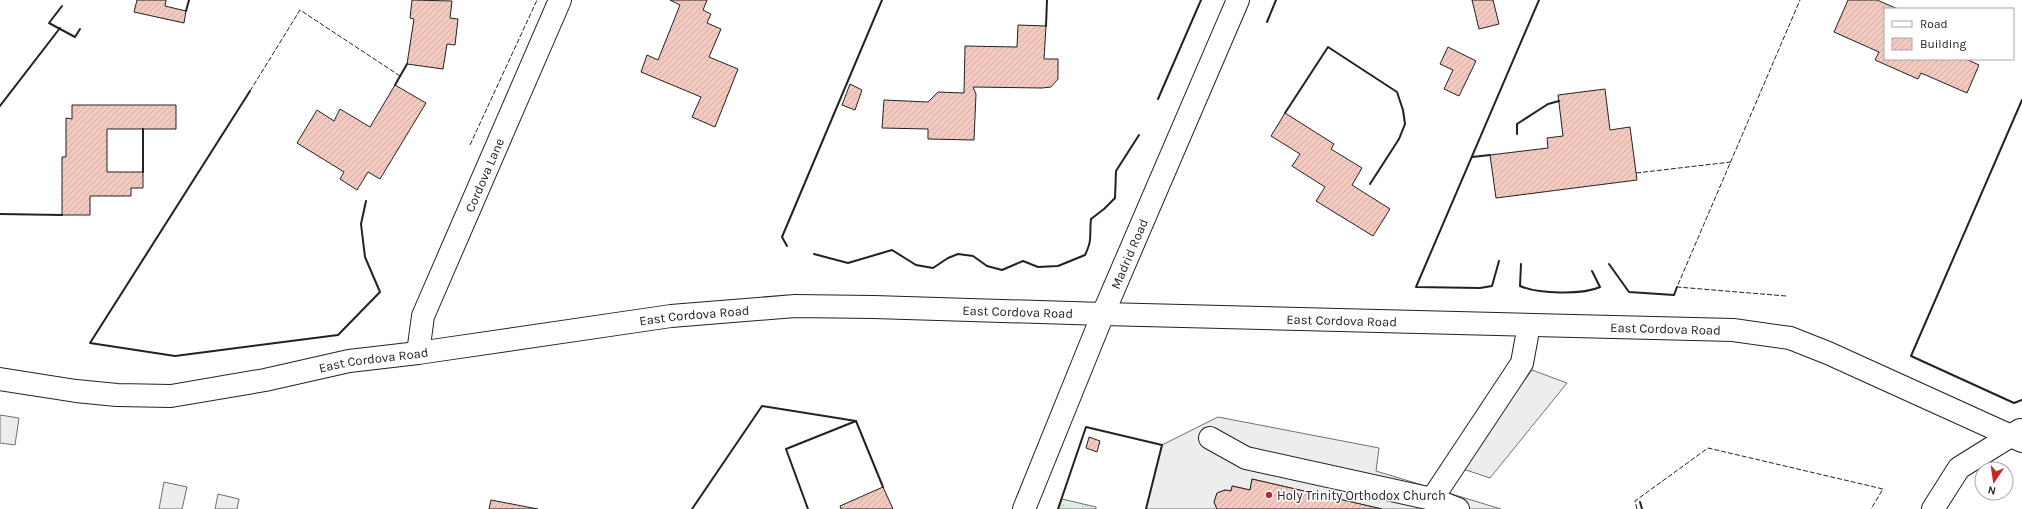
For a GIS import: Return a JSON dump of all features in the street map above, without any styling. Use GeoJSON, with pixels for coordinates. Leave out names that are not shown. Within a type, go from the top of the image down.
{"type":"FeatureCollection","features":[{"type":"Feature","properties":{"kind":"street","name":"Cordova Lane"},"geometry":{"type":"LineString","coordinates":[[418,353],[423,316],[560,0]]}},
{"type":"Feature","properties":{"kind":"street","name":"Madrid Road"},"geometry":{"type":"LineString","coordinates":[[1024,509],[1103,314],[1238,0]]}},
{"type":"Feature","properties":{"kind":"street","name":"East Cordova Road"},"geometry":{"type":"LineString","coordinates":[[0,379],[103,394],[171,396],[265,380],[348,360],[418,353],[671,316],[795,306],[882,307],[1733,330],[1790,338],[2018,435]]}},
{"type":"Feature","properties":{"kind":"street"},"geometry":{"type":"LineString","coordinates":[[1432,499],[1522,363],[1528,325]]}},
{"type":"Feature","properties":{"kind":"street"},"geometry":{"type":"LineString","coordinates":[[1933,509],[1959,468],[2018,435]]}},
{"type":"Feature","properties":{"kind":"street"},"geometry":{"type":"LineString","coordinates":[[1210,438],[1246,458],[1432,499],[1458,509]]}},
{"type":"Feature","properties":{"kind":"green space"},"geometry":{"type":"Polygon","coordinates":[[[1062,499],[1096,507],[1096,509],[1058,509],[1062,499]]]}},
{"type":"Feature","properties":{"kind":"shaded area"},"geometry":{"type":"Polygon","coordinates":[[[1532,370],[1567,383],[1490,478],[1460,468],[1532,370]]]}},
{"type":"Feature","properties":{"kind":"shaded area"},"geometry":{"type":"Polygon","coordinates":[[[0,415],[19,418],[15,445],[0,443],[0,415]]]}},
{"type":"Feature","properties":{"kind":"shaded area"},"geometry":{"type":"Polygon","coordinates":[[[1218,417],[1379,448],[1376,471],[1501,509],[1382,509],[1252,479],[1250,490],[1233,486],[1231,491],[1225,490],[1217,493],[1214,502],[1217,509],[1146,509],[1162,445],[1218,417]]]}},
{"type":"Feature","properties":{"kind":"shaded area"},"geometry":{"type":"Polygon","coordinates":[[[164,482],[187,487],[182,509],[159,509],[164,482]]]}},
{"type":"Feature","properties":{"kind":"shaded area"},"geometry":{"type":"Polygon","coordinates":[[[218,494],[239,499],[237,509],[215,509],[218,494]]]}},
{"type":"Feature","properties":{"kind":"building"},"geometry":{"type":"Polygon","coordinates":[[[137,0],[166,0],[165,6],[186,11],[184,23],[134,12],[137,0]]]}},
{"type":"Feature","properties":{"kind":"building"},"geometry":{"type":"Polygon","coordinates":[[[412,0],[452,1],[450,18],[458,19],[455,45],[447,44],[443,69],[407,64],[414,19],[410,18],[412,0]]]}},
{"type":"Feature","properties":{"kind":"building"},"geometry":{"type":"Polygon","coordinates":[[[670,0],[707,0],[703,10],[711,14],[707,23],[721,29],[709,57],[738,69],[715,127],[692,117],[701,97],[641,72],[647,55],[658,60],[680,5],[670,0]]]}},
{"type":"Feature","properties":{"kind":"building"},"geometry":{"type":"Polygon","coordinates":[[[1472,0],[1493,0],[1499,24],[1479,29],[1472,0]]]}},
{"type":"Feature","properties":{"kind":"building"},"geometry":{"type":"Polygon","coordinates":[[[1848,0],[1877,0],[1896,8],[1884,8],[1884,60],[1968,60],[1979,65],[1967,93],[1921,73],[1918,79],[1875,60],[1879,52],[1834,32],[1848,0]]]}},
{"type":"Feature","properties":{"kind":"building"},"geometry":{"type":"Polygon","coordinates":[[[1018,25],[1046,26],[1044,59],[1058,59],[1058,79],[1051,87],[973,87],[976,94],[974,140],[928,139],[928,129],[882,128],[884,100],[928,102],[938,92],[964,93],[965,46],[1017,47],[1018,25]]]}},
{"type":"Feature","properties":{"kind":"building"},"geometry":{"type":"Polygon","coordinates":[[[1448,47],[1476,61],[1459,96],[1444,89],[1453,70],[1440,64],[1448,47]]]}},
{"type":"Feature","properties":{"kind":"building"},"geometry":{"type":"Polygon","coordinates":[[[850,84],[862,90],[855,110],[842,105],[850,84]]]}},
{"type":"Feature","properties":{"kind":"building"},"geometry":{"type":"Polygon","coordinates":[[[395,85],[426,103],[380,179],[368,172],[357,190],[340,179],[344,172],[297,143],[317,110],[334,121],[340,109],[370,127],[395,85]]]}},
{"type":"Feature","properties":{"kind":"building"},"geometry":{"type":"Polygon","coordinates":[[[1605,89],[1610,130],[1630,127],[1637,180],[1496,198],[1490,155],[1548,148],[1547,138],[1563,136],[1558,95],[1605,89]]]}},
{"type":"Feature","properties":{"kind":"building"},"geometry":{"type":"Polygon","coordinates":[[[72,105],[176,105],[176,129],[107,129],[107,172],[143,172],[143,188],[131,188],[131,196],[90,196],[90,215],[62,215],[62,157],[66,157],[66,118],[72,119],[72,105]]]}},
{"type":"Feature","properties":{"kind":"building"},"geometry":{"type":"Polygon","coordinates":[[[1285,113],[1334,144],[1331,149],[1362,168],[1352,185],[1390,209],[1373,236],[1316,201],[1325,187],[1292,166],[1300,154],[1271,136],[1285,113]]]}},
{"type":"Feature","properties":{"kind":"building"},"geometry":{"type":"Polygon","coordinates":[[[1089,437],[1100,441],[1097,452],[1086,448],[1089,437]]]}},
{"type":"Feature","properties":{"kind":"building","name":"Holy Trinity Orthodox Church"},"geometry":{"type":"Polygon","coordinates":[[[1252,479],[1382,509],[1217,509],[1214,502],[1217,493],[1225,490],[1231,491],[1232,486],[1250,490],[1252,479]]]}},
{"type":"Feature","properties":{"kind":"building"},"geometry":{"type":"Polygon","coordinates":[[[883,487],[893,509],[841,509],[840,506],[883,487]]]}},
{"type":"Feature","properties":{"kind":"building"},"geometry":{"type":"Polygon","coordinates":[[[491,500],[538,509],[489,509],[491,500]]]}},
{"type":"Feature","properties":{"kind":"fence"},"geometry":{"type":"LineString","coordinates":[[470,145],[537,0]]}},
{"type":"Feature","properties":{"kind":"fence"},"geometry":{"type":"LineString","coordinates":[[1786,296],[1677,287],[1800,0]]}},
{"type":"Feature","properties":{"kind":"fence"},"geometry":{"type":"LineString","coordinates":[[250,91],[300,10],[400,76]]}},
{"type":"Feature","properties":{"kind":"fence"},"geometry":{"type":"LineString","coordinates":[[1636,173],[1731,162]]}},
{"type":"Feature","properties":{"kind":"fence"},"geometry":{"type":"LineString","coordinates":[[1637,509],[1635,501],[1708,448],[1883,489],[1871,509]]}},
{"type":"Feature","properties":{"kind":"wall"},"geometry":{"type":"LineString","coordinates":[[186,11],[189,0]]}},
{"type":"Feature","properties":{"kind":"wall"},"geometry":{"type":"LineString","coordinates":[[787,246],[782,237],[882,0]]}},
{"type":"Feature","properties":{"kind":"wall"},"geometry":{"type":"LineString","coordinates":[[1046,26],[1047,0]]}},
{"type":"Feature","properties":{"kind":"wall"},"geometry":{"type":"LineString","coordinates":[[1158,99],[1201,0]]}},
{"type":"Feature","properties":{"kind":"wall"},"geometry":{"type":"LineString","coordinates":[[1267,22],[1276,0]]}},
{"type":"Feature","properties":{"kind":"wall"},"geometry":{"type":"LineString","coordinates":[[1499,261],[1492,286],[1480,288],[1416,287],[1539,0]]}},
{"type":"Feature","properties":{"kind":"wall"},"geometry":{"type":"LineString","coordinates":[[62,6],[49,23],[75,37],[80,29]]}},
{"type":"Feature","properties":{"kind":"wall"},"geometry":{"type":"LineString","coordinates":[[0,106],[60,28]]}},
{"type":"Feature","properties":{"kind":"wall"},"geometry":{"type":"LineString","coordinates":[[1285,113],[1328,47],[1397,92],[1403,110],[1405,124],[1399,139],[1370,184]]}},
{"type":"Feature","properties":{"kind":"wall"},"geometry":{"type":"LineString","coordinates":[[395,85],[407,64]]}},
{"type":"Feature","properties":{"kind":"wall"},"geometry":{"type":"LineString","coordinates":[[250,91],[90,343],[175,356],[338,335],[380,292],[365,257],[361,224],[366,201]]}},
{"type":"Feature","properties":{"kind":"wall"},"geometry":{"type":"LineString","coordinates":[[2022,100],[1911,356],[2014,403],[2022,400]]}},
{"type":"Feature","properties":{"kind":"wall"},"geometry":{"type":"LineString","coordinates":[[1517,134],[1517,124],[1548,104],[1559,101]]}},
{"type":"Feature","properties":{"kind":"wall"},"geometry":{"type":"LineString","coordinates":[[143,129],[143,172]]}},
{"type":"Feature","properties":{"kind":"wall"},"geometry":{"type":"LineString","coordinates":[[814,254],[848,263],[892,250],[916,265],[933,268],[948,258],[958,254],[973,256],[987,266],[1002,270],[1023,261],[1038,267],[1058,266],[1085,255],[1090,241],[1091,219],[1115,198],[1116,171],[1139,135]]}},
{"type":"Feature","properties":{"kind":"wall"},"geometry":{"type":"LineString","coordinates":[[1472,157],[1490,155]]}},
{"type":"Feature","properties":{"kind":"wall"},"geometry":{"type":"LineString","coordinates":[[0,214],[62,215]]}},
{"type":"Feature","properties":{"kind":"wall"},"geometry":{"type":"LineString","coordinates":[[1521,264],[1520,286],[1538,291],[1572,292],[1592,290],[1600,287],[1592,271]]}},
{"type":"Feature","properties":{"kind":"wall"},"geometry":{"type":"LineString","coordinates":[[1609,264],[1629,292],[1674,295],[1677,287]]}},
{"type":"Feature","properties":{"kind":"wall"},"geometry":{"type":"LineString","coordinates":[[692,509],[762,406],[856,421]]}},
{"type":"Feature","properties":{"kind":"wall"},"geometry":{"type":"LineString","coordinates":[[808,509],[786,449],[856,421],[883,487]]}},
{"type":"Feature","properties":{"kind":"wall"},"geometry":{"type":"LineString","coordinates":[[1058,509],[1086,427],[1162,445],[1146,509]]}},
{"type":"Feature","properties":{"kind":"wall"},"geometry":{"type":"LineString","coordinates":[[1640,502],[1642,509]]}},
{"type":"Feature","properties":{"kind":"place","name":"Holy Trinity Orthodox Church"},"geometry":{"type":"Point","coordinates":[1269,495]}}]}
